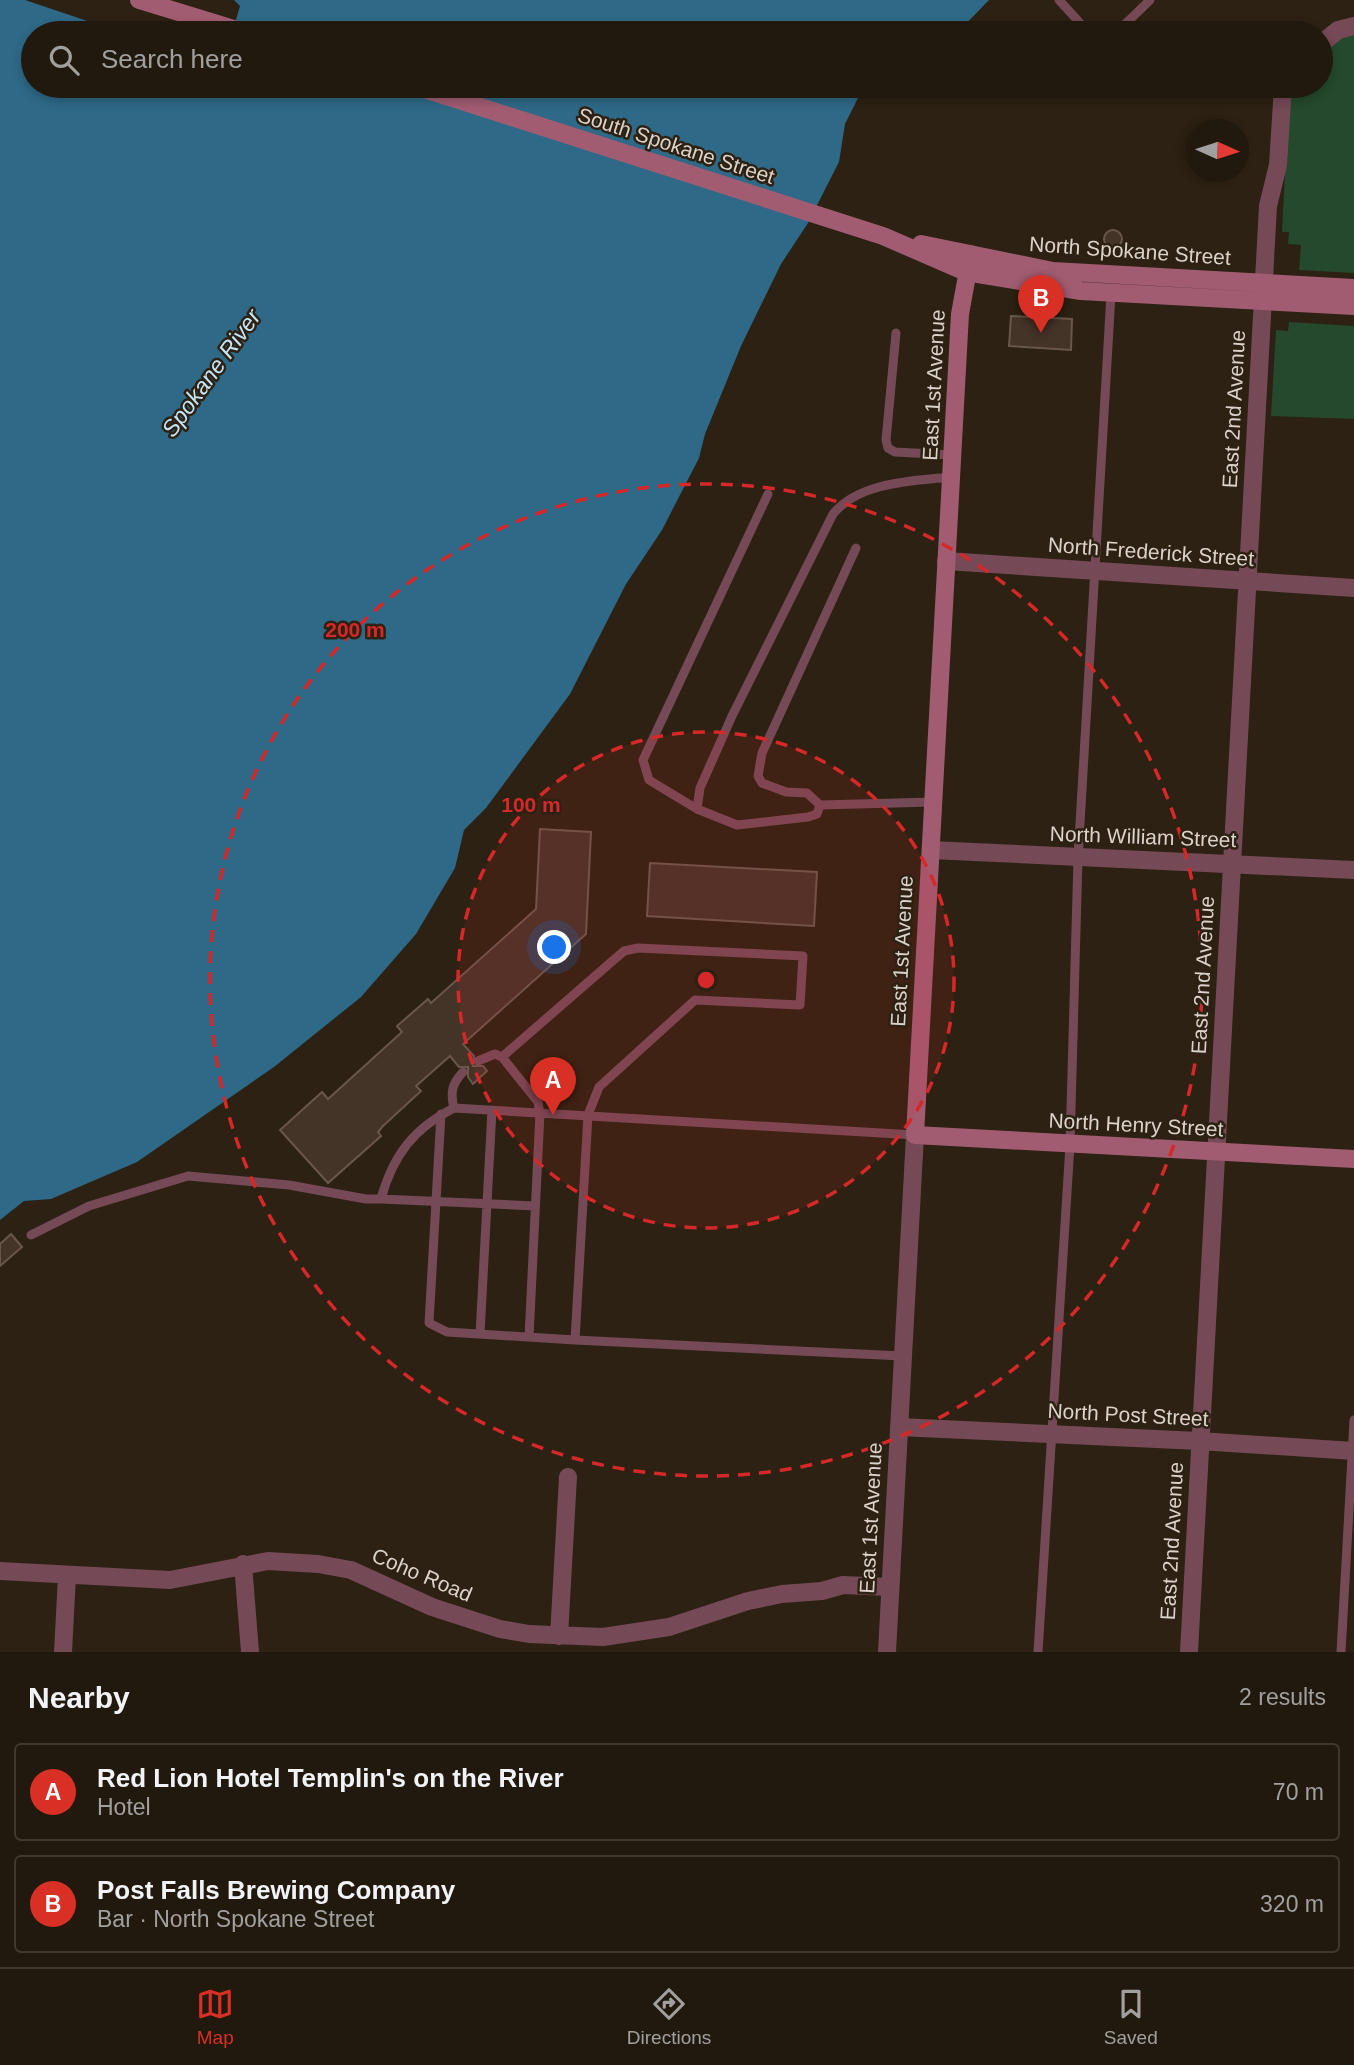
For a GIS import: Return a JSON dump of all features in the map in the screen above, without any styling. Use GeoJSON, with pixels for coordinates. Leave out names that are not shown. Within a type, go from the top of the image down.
{"type":"FeatureCollection","features":[{"type":"Feature","properties":{"kind":"main road"},"geometry":{"type":"LineString","coordinates":[[139,0],[207,21]]}},
{"type":"Feature","properties":{"kind":"main road","name":"South Spokane Street"},"geometry":{"type":"LineString","coordinates":[[452,98],[883,236]]}},
{"type":"Feature","properties":{"kind":"main road","name":"North Spokane Street"},"geometry":{"type":"LineString","coordinates":[[883,236],[1036,286],[1111,293],[1263,292],[1354,288]]}},
{"type":"Feature","properties":{"kind":"main road","name":"North Spokane Street"},"geometry":{"type":"LineString","coordinates":[[969,263],[1263,292],[1354,306]]}},
{"type":"Feature","properties":{"kind":"main road","name":"East 1st Avenue"},"geometry":{"type":"LineString","coordinates":[[915,1135],[961,306],[969,263]]}},
{"type":"Feature","properties":{"kind":"main road","name":"North Henry Street"},"geometry":{"type":"LineString","coordinates":[[915,1135],[1354,1159]]}},
{"type":"Feature","properties":{"kind":"street"},"geometry":{"type":"LineString","coordinates":[[1333,34],[1354,26]]}},
{"type":"Feature","properties":{"kind":"street","name":"East 2nd Avenue"},"geometry":{"type":"LineString","coordinates":[[1189,1652],[1263,292],[1269,200],[1276,176],[1282,98]]}},
{"type":"Feature","properties":{"kind":"street","name":"North Frederick Street"},"geometry":{"type":"LineString","coordinates":[[946,561],[1354,588]]}},
{"type":"Feature","properties":{"kind":"street","name":"North William Street"},"geometry":{"type":"LineString","coordinates":[[931,850],[1354,870]]}},
{"type":"Feature","properties":{"kind":"street","name":"East 1st Avenue"},"geometry":{"type":"LineString","coordinates":[[887,1652],[915,1135]]}},
{"type":"Feature","properties":{"kind":"street","name":"North Post Street"},"geometry":{"type":"LineString","coordinates":[[899,1427],[1353,1451]]}},
{"type":"Feature","properties":{"kind":"street"},"geometry":{"type":"LineString","coordinates":[[559,1636],[568,1477]]}},
{"type":"Feature","properties":{"kind":"street","name":"Coho Road"},"geometry":{"type":"LineString","coordinates":[[0,1571],[170,1580],[191,1578],[243,1563],[295,1561],[351,1570],[461,1618],[500,1629],[559,1636],[636,1634],[669,1627],[748,1601],[822,1591],[843,1585],[889,1593]]}},
{"type":"Feature","properties":{"kind":"street"},"geometry":{"type":"LineString","coordinates":[[243,1563],[250,1652]]}},
{"type":"Feature","properties":{"kind":"street"},"geometry":{"type":"LineString","coordinates":[[63,1652],[67,1576]]}},
{"type":"Feature","properties":{"kind":"lane"},"geometry":{"type":"LineString","coordinates":[[1059,0],[1078,21]]}},
{"type":"Feature","properties":{"kind":"lane"},"geometry":{"type":"LineString","coordinates":[[1128,21],[1150,0]]}},
{"type":"Feature","properties":{"kind":"lane"},"geometry":{"type":"LineString","coordinates":[[1038,1652],[1049,1434],[1070,1145],[1078,858],[1111,293]]}},
{"type":"Feature","properties":{"kind":"lane"},"geometry":{"type":"LineString","coordinates":[[896,332],[886,440],[888,448],[895,452],[952,455]]}},
{"type":"Feature","properties":{"kind":"lane"},"geometry":{"type":"LineString","coordinates":[[697,809],[700,788],[732,716],[832,514],[844,500],[861,494],[898,483],[951,477]]}},
{"type":"Feature","properties":{"kind":"lane"},"geometry":{"type":"LineString","coordinates":[[768,494],[643,760],[649,780],[697,809],[737,825],[808,817],[817,814],[820,805]]}},
{"type":"Feature","properties":{"kind":"lane"},"geometry":{"type":"LineString","coordinates":[[856,548],[778,713],[758,766],[762,783],[786,792],[807,793],[820,805],[933,802]]}},
{"type":"Feature","properties":{"kind":"lane"},"geometry":{"type":"LineString","coordinates":[[502,1057],[624,951],[638,948],[803,956],[800,1004],[695,1000],[599,1087],[588,1115],[575,1340]]}},
{"type":"Feature","properties":{"kind":"lane"},"geometry":{"type":"LineString","coordinates":[[478,1060],[495,1054],[502,1057],[538,1102],[540,1113],[528,1337]]}},
{"type":"Feature","properties":{"kind":"lane"},"geometry":{"type":"LineString","coordinates":[[454,1108],[451,1094],[455,1081],[463,1072]]}},
{"type":"Feature","properties":{"kind":"lane"},"geometry":{"type":"LineString","coordinates":[[381,1199],[389,1170],[404,1144],[441,1114],[454,1108],[915,1135]]}},
{"type":"Feature","properties":{"kind":"lane"},"geometry":{"type":"LineString","coordinates":[[480,1334],[492,1110]]}},
{"type":"Feature","properties":{"kind":"lane"},"geometry":{"type":"LineString","coordinates":[[441,1114],[429,1322],[447,1332],[902,1356]]}},
{"type":"Feature","properties":{"kind":"lane"},"geometry":{"type":"LineString","coordinates":[[31,1235],[89,1206],[188,1176],[289,1185],[366,1199],[536,1206]]}},
{"type":"Feature","properties":{"kind":"lane"},"geometry":{"type":"LineString","coordinates":[[1341,1652],[1354,1420]]}},
{"type":"Feature","properties":{"kind":"green space"},"geometry":{"type":"Polygon","coordinates":[[[1354,35],[1354,273],[1299,270],[1301,245],[1288,244],[1289,232],[1282,232],[1289,98],[1333,98],[1333,43],[1338,38],[1354,35]]]}},
{"type":"Feature","properties":{"kind":"green space"},"geometry":{"type":"Polygon","coordinates":[[[1289,322],[1354,326],[1354,419],[1271,416],[1276,330],[1288,331],[1289,322]]]}},
{"type":"Feature","properties":{"kind":"water","name":"Spokane River"},"geometry":{"type":"Polygon","coordinates":[[[0,0],[25,0],[87,21],[21,21],[21,98],[858,98],[845,124],[839,162],[808,223],[781,264],[741,346],[705,434],[699,458],[662,530],[626,584],[570,694],[486,808],[464,830],[455,868],[416,934],[361,997],[274,1067],[137,1162],[51,1199],[24,1201],[0,1220],[0,0]]]}},
{"type":"Feature","properties":{"kind":"water"},"geometry":{"type":"Polygon","coordinates":[[[234,0],[989,0],[969,21],[236,21],[240,6],[234,0]]]}},
{"type":"Feature","properties":{"kind":"building"},"geometry":{"type":"Polygon","coordinates":[[[1113,230],[1119,233],[1122,239],[1119,245],[1113,248],[1107,245],[1104,239],[1107,233],[1113,230]]]}},
{"type":"Feature","properties":{"kind":"building"},"geometry":{"type":"Polygon","coordinates":[[[1011,316],[1072,319],[1071,350],[1009,346],[1011,316]]]}},
{"type":"Feature","properties":{"kind":"building"},"geometry":{"type":"Polygon","coordinates":[[[540,829],[591,832],[586,934],[463,1044],[474,1056],[473,1066],[483,1066],[487,1071],[473,1084],[468,1077],[468,1067],[459,1067],[450,1056],[416,1086],[421,1091],[383,1126],[378,1132],[381,1136],[328,1183],[280,1130],[322,1092],[328,1099],[402,1032],[397,1026],[428,999],[431,1003],[536,909],[540,829]]]}},
{"type":"Feature","properties":{"kind":"building"},"geometry":{"type":"Polygon","coordinates":[[[650,863],[817,872],[814,926],[647,916],[650,863]]]}},
{"type":"Feature","properties":{"kind":"building"},"geometry":{"type":"Polygon","coordinates":[[[11,1234],[22,1247],[0,1266],[0,1244],[11,1234]]]}},
{"type":"Feature","properties":{"kind":"place","name":"Post Falls Brewing Company"},"geometry":{"type":"Point","coordinates":[1041,333]}},
{"type":"Feature","properties":{"kind":"place","name":"Red Lion Hotel Templin's on the River"},"geometry":{"type":"Point","coordinates":[553,1115]}}]}
